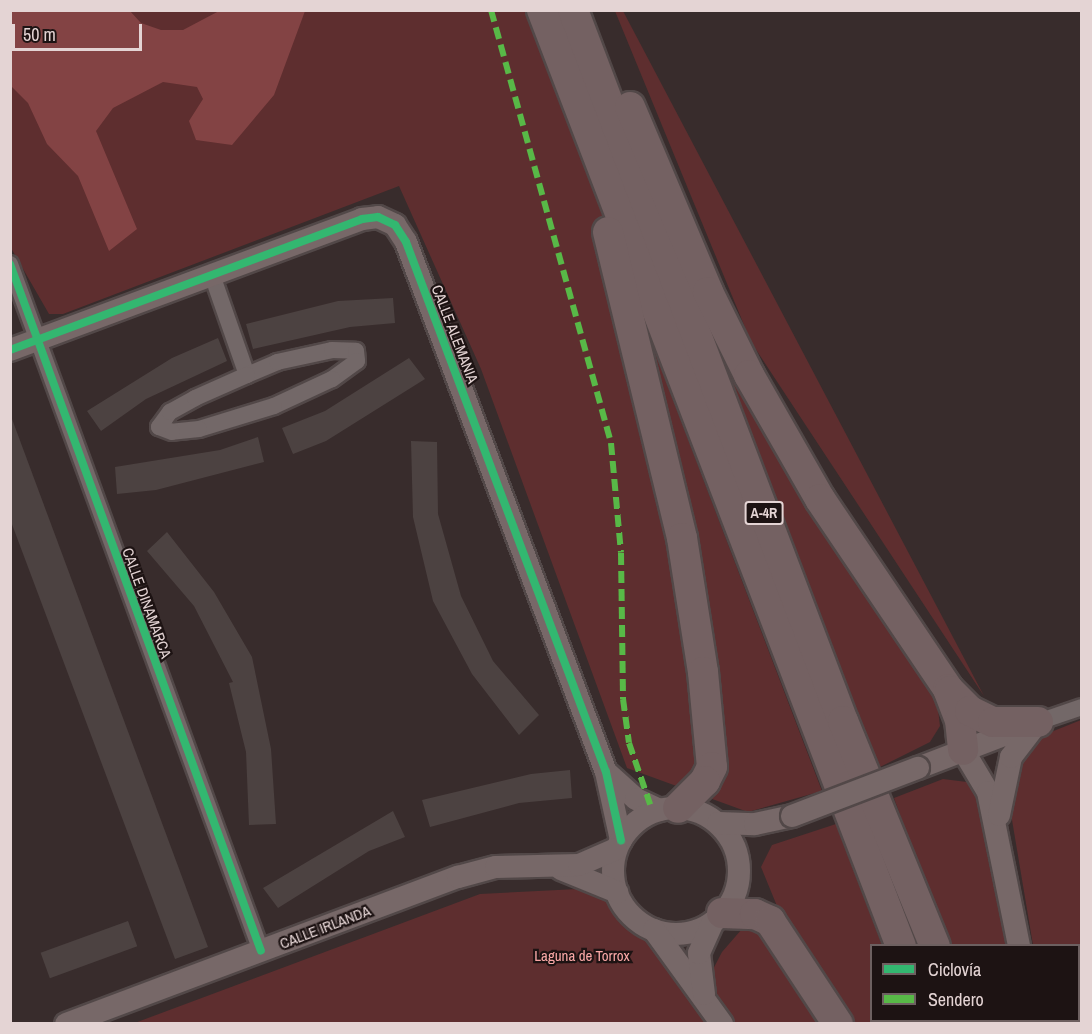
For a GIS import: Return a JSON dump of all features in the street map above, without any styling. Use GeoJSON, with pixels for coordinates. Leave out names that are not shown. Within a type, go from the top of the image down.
{"type":"FeatureCollection","features":[{"type":"Feature","properties":{"kind":"highway","name":"A-4R"},"geometry":{"type":"LineString","coordinates":[[542,10],[901,944]]}},
{"type":"Feature","properties":{"kind":"highway","name":"A-4R"},"geometry":{"type":"LineString","coordinates":[[573,10],[843,721],[934,944]]}},
{"type":"Feature","properties":{"kind":"highway"},"geometry":{"type":"LineString","coordinates":[[590,10],[708,292],[749,375],[820,499],[948,689],[970,711],[993,722],[1038,723]]}},
{"type":"Feature","properties":{"kind":"highway"},"geometry":{"type":"LineString","coordinates":[[599,161],[602,207],[661,441],[703,672],[712,767],[705,781],[669,809]]}},
{"type":"Feature","properties":{"kind":"highway"},"geometry":{"type":"LineString","coordinates":[[948,689],[960,720],[963,750]]}},
{"type":"Feature","properties":{"kind":"highway"},"geometry":{"type":"LineString","coordinates":[[718,917],[755,914],[770,921],[838,1023]]}},
{"type":"Feature","properties":{"kind":"street","name":"CALLE ALEMANIA"},"geometry":{"type":"LineString","coordinates":[[10,350],[362,219],[378,217],[395,225],[406,242],[606,772],[618,844]]}},
{"type":"Feature","properties":{"kind":"street","name":"CALLE DINAMARCA"},"geometry":{"type":"LineString","coordinates":[[10,264],[261,951]]}},
{"type":"Feature","properties":{"kind":"street"},"geometry":{"type":"LineString","coordinates":[[212,275],[247,375]]}},
{"type":"Feature","properties":{"kind":"street"},"geometry":{"type":"LineString","coordinates":[[332,350],[356,351],[357,362],[332,379],[274,406],[199,429],[172,432],[159,427],[170,412],[247,375],[277,362],[332,350]]}},
{"type":"Feature","properties":{"kind":"street"},"geometry":{"type":"LineString","coordinates":[[718,823],[755,824],[792,816],[1082,707]]}},
{"type":"Feature","properties":{"kind":"street"},"geometry":{"type":"LineString","coordinates":[[998,826],[1011,757],[1038,723]]}},
{"type":"Feature","properties":{"kind":"street"},"geometry":{"type":"LineString","coordinates":[[963,750],[988,792],[998,826],[1019,944]]}},
{"type":"Feature","properties":{"kind":"street","name":"CALLE ALEMANIA"},"geometry":{"type":"LineString","coordinates":[[606,772],[636,799],[669,809]]}},
{"type":"Feature","properties":{"kind":"street"},"geometry":{"type":"LineString","coordinates":[[669,809],[699,812],[718,823],[732,842],[739,864],[738,881],[718,917],[698,968],[715,1017],[654,930],[635,918],[617,892],[618,844],[643,818],[669,809]]}},
{"type":"Feature","properties":{"kind":"street"},"geometry":{"type":"LineString","coordinates":[[739,864],[761,834],[792,816]]}},
{"type":"Feature","properties":{"kind":"street","name":"CALLE IRLANDA"},"geometry":{"type":"LineString","coordinates":[[66,1023],[458,877],[496,867],[579,865],[618,844]]}},
{"type":"Feature","properties":{"kind":"street","name":"CALLE IRLANDA"},"geometry":{"type":"LineString","coordinates":[[555,867],[579,873],[617,892]]}},
{"type":"Feature","properties":{"kind":"street"},"geometry":{"type":"LineString","coordinates":[[654,930],[682,933],[718,917]]}},
{"type":"Feature","properties":{"kind":"green space"},"geometry":{"type":"Polygon","coordinates":[[[10,11],[525,11],[822,791],[748,812],[627,768],[481,369],[399,186],[63,314],[49,314],[11,248],[10,11]]]}},
{"type":"Feature","properties":{"kind":"green space"},"geometry":{"type":"Polygon","coordinates":[[[615,11],[623,11],[984,696],[751,342],[615,11]]]}},
{"type":"Feature","properties":{"kind":"green space"},"geometry":{"type":"Polygon","coordinates":[[[701,303],[937,701],[940,726],[930,742],[876,769],[714,347],[701,303]]]}},
{"type":"Feature","properties":{"kind":"green space"},"geometry":{"type":"Polygon","coordinates":[[[1081,720],[1081,1023],[1050,1023],[1080,1022],[1080,944],[1033,944],[1010,808],[1019,762],[1046,734],[1081,720]]]}},
{"type":"Feature","properties":{"kind":"green space"},"geometry":{"type":"Polygon","coordinates":[[[943,779],[967,782],[978,791],[1011,944],[951,944],[931,902],[894,798],[943,779]]]}},
{"type":"Feature","properties":{"kind":"green space"},"geometry":{"type":"Polygon","coordinates":[[[836,824],[882,944],[870,944],[870,1022],[919,1023],[852,1023],[777,906],[761,867],[772,845],[836,824]]]}},
{"type":"Feature","properties":{"kind":"green space","name":"Laguna de Torrox"},"geometry":{"type":"Polygon","coordinates":[[[589,875],[611,890],[655,939],[709,977],[722,952],[742,929],[764,929],[831,1024],[132,1024],[480,894],[578,889],[589,875]]]}},
{"type":"Feature","properties":{"kind":"shaded area"},"geometry":{"type":"Polygon","coordinates":[[[10,11],[130,11],[141,23],[161,30],[183,30],[219,11],[305,11],[274,95],[232,145],[196,140],[189,121],[203,99],[197,87],[163,82],[113,108],[96,131],[137,229],[109,251],[78,176],[47,144],[28,103],[11,86],[10,11]]]}},
{"type":"Feature","properties":{"kind":"building"},"geometry":{"type":"Polygon","coordinates":[[[393,298],[395,323],[350,327],[253,349],[246,324],[338,301],[393,298]]]}},
{"type":"Feature","properties":{"kind":"building"},"geometry":{"type":"Polygon","coordinates":[[[218,338],[227,361],[146,399],[101,431],[87,411],[172,358],[218,338]]]}},
{"type":"Feature","properties":{"kind":"building"},"geometry":{"type":"Polygon","coordinates":[[[409,358],[425,379],[326,441],[293,454],[282,428],[325,411],[409,358]]]}},
{"type":"Feature","properties":{"kind":"building"},"geometry":{"type":"Polygon","coordinates":[[[12,419],[208,947],[175,959],[10,519],[12,419]]]}},
{"type":"Feature","properties":{"kind":"building"},"geometry":{"type":"Polygon","coordinates":[[[258,437],[264,462],[156,490],[117,494],[115,467],[220,450],[258,437]]]}},
{"type":"Feature","properties":{"kind":"building"},"geometry":{"type":"Polygon","coordinates":[[[411,441],[437,442],[438,514],[461,596],[493,661],[539,715],[519,735],[472,674],[433,601],[413,517],[411,441]]]}},
{"type":"Feature","properties":{"kind":"building"},"geometry":{"type":"Polygon","coordinates":[[[167,532],[214,592],[252,657],[271,749],[276,824],[249,825],[246,752],[229,683],[233,682],[194,606],[147,551],[167,532]]]}},
{"type":"Feature","properties":{"kind":"building"},"geometry":{"type":"Polygon","coordinates":[[[570,770],[572,798],[519,803],[430,827],[422,800],[531,774],[570,770]]]}},
{"type":"Feature","properties":{"kind":"building"},"geometry":{"type":"Polygon","coordinates":[[[393,811],[405,837],[369,851],[278,908],[263,888],[393,811]]]}},
{"type":"Feature","properties":{"kind":"building"},"geometry":{"type":"Polygon","coordinates":[[[128,921],[137,946],[50,978],[41,953],[128,921]]]}},
{"type":"Feature","properties":{"kind":"marked path"},"geometry":{"type":"LineString","coordinates":[[491,10],[611,443],[621,553],[623,699],[629,743],[650,804]]}},
{"type":"Feature","properties":{"kind":"cycle path"},"geometry":{"type":"LineString","coordinates":[[10,350],[362,219],[378,217],[395,225],[406,242],[606,772],[621,840]]}},
{"type":"Feature","properties":{"kind":"cycle path"},"geometry":{"type":"LineString","coordinates":[[10,264],[261,951]]}}]}
